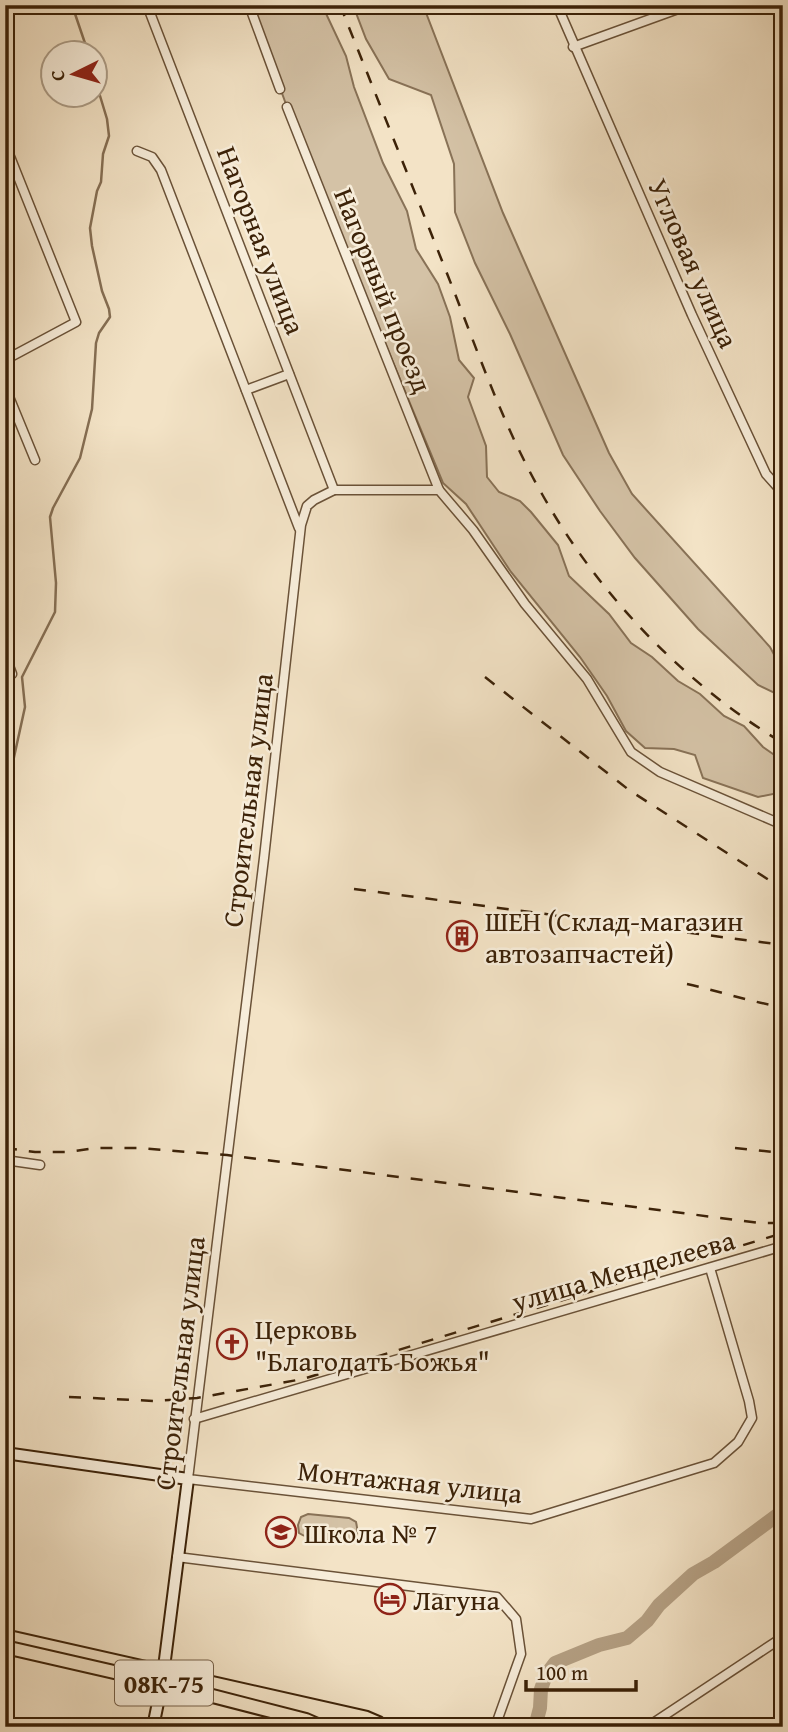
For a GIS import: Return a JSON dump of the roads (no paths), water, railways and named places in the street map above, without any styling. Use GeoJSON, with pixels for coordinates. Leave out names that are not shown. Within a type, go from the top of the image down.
{"type":"FeatureCollection","features":[{"type":"Feature","properties":{"kind":"main road","name":"08К-75"},"geometry":{"type":"LineString","coordinates":[[5,1647],[162,1683],[306,1720],[322,1727]]}},
{"type":"Feature","properties":{"kind":"street","name":"Нагорная улица"},"geometry":{"type":"LineString","coordinates":[[147,5],[334,491]]}},
{"type":"Feature","properties":{"kind":"street"},"geometry":{"type":"LineString","coordinates":[[248,5],[280,89]]}},
{"type":"Feature","properties":{"kind":"street","name":"Угловая улица"},"geometry":{"type":"LineString","coordinates":[[557,5],[692,315],[760,462],[766,474],[783,493]]}},
{"type":"Feature","properties":{"kind":"street"},"geometry":{"type":"LineString","coordinates":[[573,47],[689,5]]}},
{"type":"Feature","properties":{"kind":"street","name":"Нагорный проезд"},"geometry":{"type":"LineString","coordinates":[[287,107],[439,490]]}},
{"type":"Feature","properties":{"kind":"street"},"geometry":{"type":"LineString","coordinates":[[5,144],[76,322],[5,360]]}},
{"type":"Feature","properties":{"kind":"street"},"geometry":{"type":"LineString","coordinates":[[137,151],[152,157],[161,170],[300,530]]}},
{"type":"Feature","properties":{"kind":"street"},"geometry":{"type":"LineString","coordinates":[[246,390],[289,374]]}},
{"type":"Feature","properties":{"kind":"street"},"geometry":{"type":"LineString","coordinates":[[5,387],[35,460]]}},
{"type":"Feature","properties":{"kind":"street"},"geometry":{"type":"LineString","coordinates":[[334,491],[439,490],[465,520],[525,604],[587,679],[631,752],[660,772],[783,825]]}},
{"type":"Feature","properties":{"kind":"street","name":"Строительная улица"},"geometry":{"type":"LineString","coordinates":[[153,1727],[162,1683],[188,1479],[264,858],[300,530],[307,506],[334,491]]}},
{"type":"Feature","properties":{"kind":"street"},"geometry":{"type":"LineString","coordinates":[[5,654],[12,674]]}},
{"type":"Feature","properties":{"kind":"street"},"geometry":{"type":"LineString","coordinates":[[5,1160],[40,1165]]}},
{"type":"Feature","properties":{"kind":"street","name":"улица Менделеева"},"geometry":{"type":"LineString","coordinates":[[194,1419],[783,1246]]}},
{"type":"Feature","properties":{"kind":"street","name":"Монтажная улица"},"geometry":{"type":"LineString","coordinates":[[5,1453],[188,1479],[531,1519],[714,1462],[738,1442],[752,1418],[710,1268]]}},
{"type":"Feature","properties":{"kind":"street"},"geometry":{"type":"LineString","coordinates":[[177,1557],[497,1597],[516,1619],[521,1654],[495,1727]]}},
{"type":"Feature","properties":{"kind":"street"},"geometry":{"type":"LineString","coordinates":[[647,1727],[783,1637]]}},
{"type":"Feature","properties":{"kind":"waterway"},"geometry":{"type":"LineString","coordinates":[[72,5],[83,38]]}},
{"type":"Feature","properties":{"kind":"waterway"},"geometry":{"type":"LineString","coordinates":[[7,789],[25,707],[22,677],[55,612],[56,583],[50,517],[80,458],[92,409],[96,343],[110,317],[102,291],[90,228],[101,182],[103,154],[109,136],[104,108]]}},
{"type":"Feature","properties":{"kind":"waterway"},"geometry":{"type":"LineString","coordinates":[[535,1727],[541,1689],[546,1675],[555,1663],[599,1645],[627,1638],[693,1574],[714,1562],[783,1511]]}},
{"type":"Feature","properties":{"kind":"tram line"},"geometry":{"type":"LineString","coordinates":[[5,1629],[368,1711],[395,1727]]}},
{"type":"Feature","properties":{"kind":"railway"},"geometry":{"type":"LineString","coordinates":[[340,5],[491,387],[528,468],[564,531],[617,601],[678,665],[711,693],[783,743]]}},
{"type":"Feature","properties":{"kind":"railway"},"geometry":{"type":"LineString","coordinates":[[485,677],[629,790],[783,889]]}},
{"type":"Feature","properties":{"kind":"railway"},"geometry":{"type":"LineString","coordinates":[[354,889],[783,945]]}},
{"type":"Feature","properties":{"kind":"railway"},"geometry":{"type":"LineString","coordinates":[[687,984],[783,1007]]}},
{"type":"Feature","properties":{"kind":"railway"},"geometry":{"type":"LineString","coordinates":[[5,1148],[35,1152],[138,1148],[227,1155],[760,1223],[783,1223]]}},
{"type":"Feature","properties":{"kind":"railway"},"geometry":{"type":"LineString","coordinates":[[735,1148],[783,1153]]}},
{"type":"Feature","properties":{"kind":"railway"},"geometry":{"type":"LineString","coordinates":[[69,1397],[155,1401],[197,1398],[303,1379],[783,1233]]}},
{"type":"Feature","properties":{"kind":"place","name":"ШЕН (Склад-магазин автозапчастей)"},"geometry":{"type":"Point","coordinates":[462,936]}},
{"type":"Feature","properties":{"kind":"place","name":"Церковь \"Благодать Божья\""},"geometry":{"type":"Point","coordinates":[232,1344]}},
{"type":"Feature","properties":{"kind":"place","name":"Школа № 7"},"geometry":{"type":"Point","coordinates":[281,1532]}},
{"type":"Feature","properties":{"kind":"place","name":"Лагуна"},"geometry":{"type":"Point","coordinates":[390,1599]}}]}
